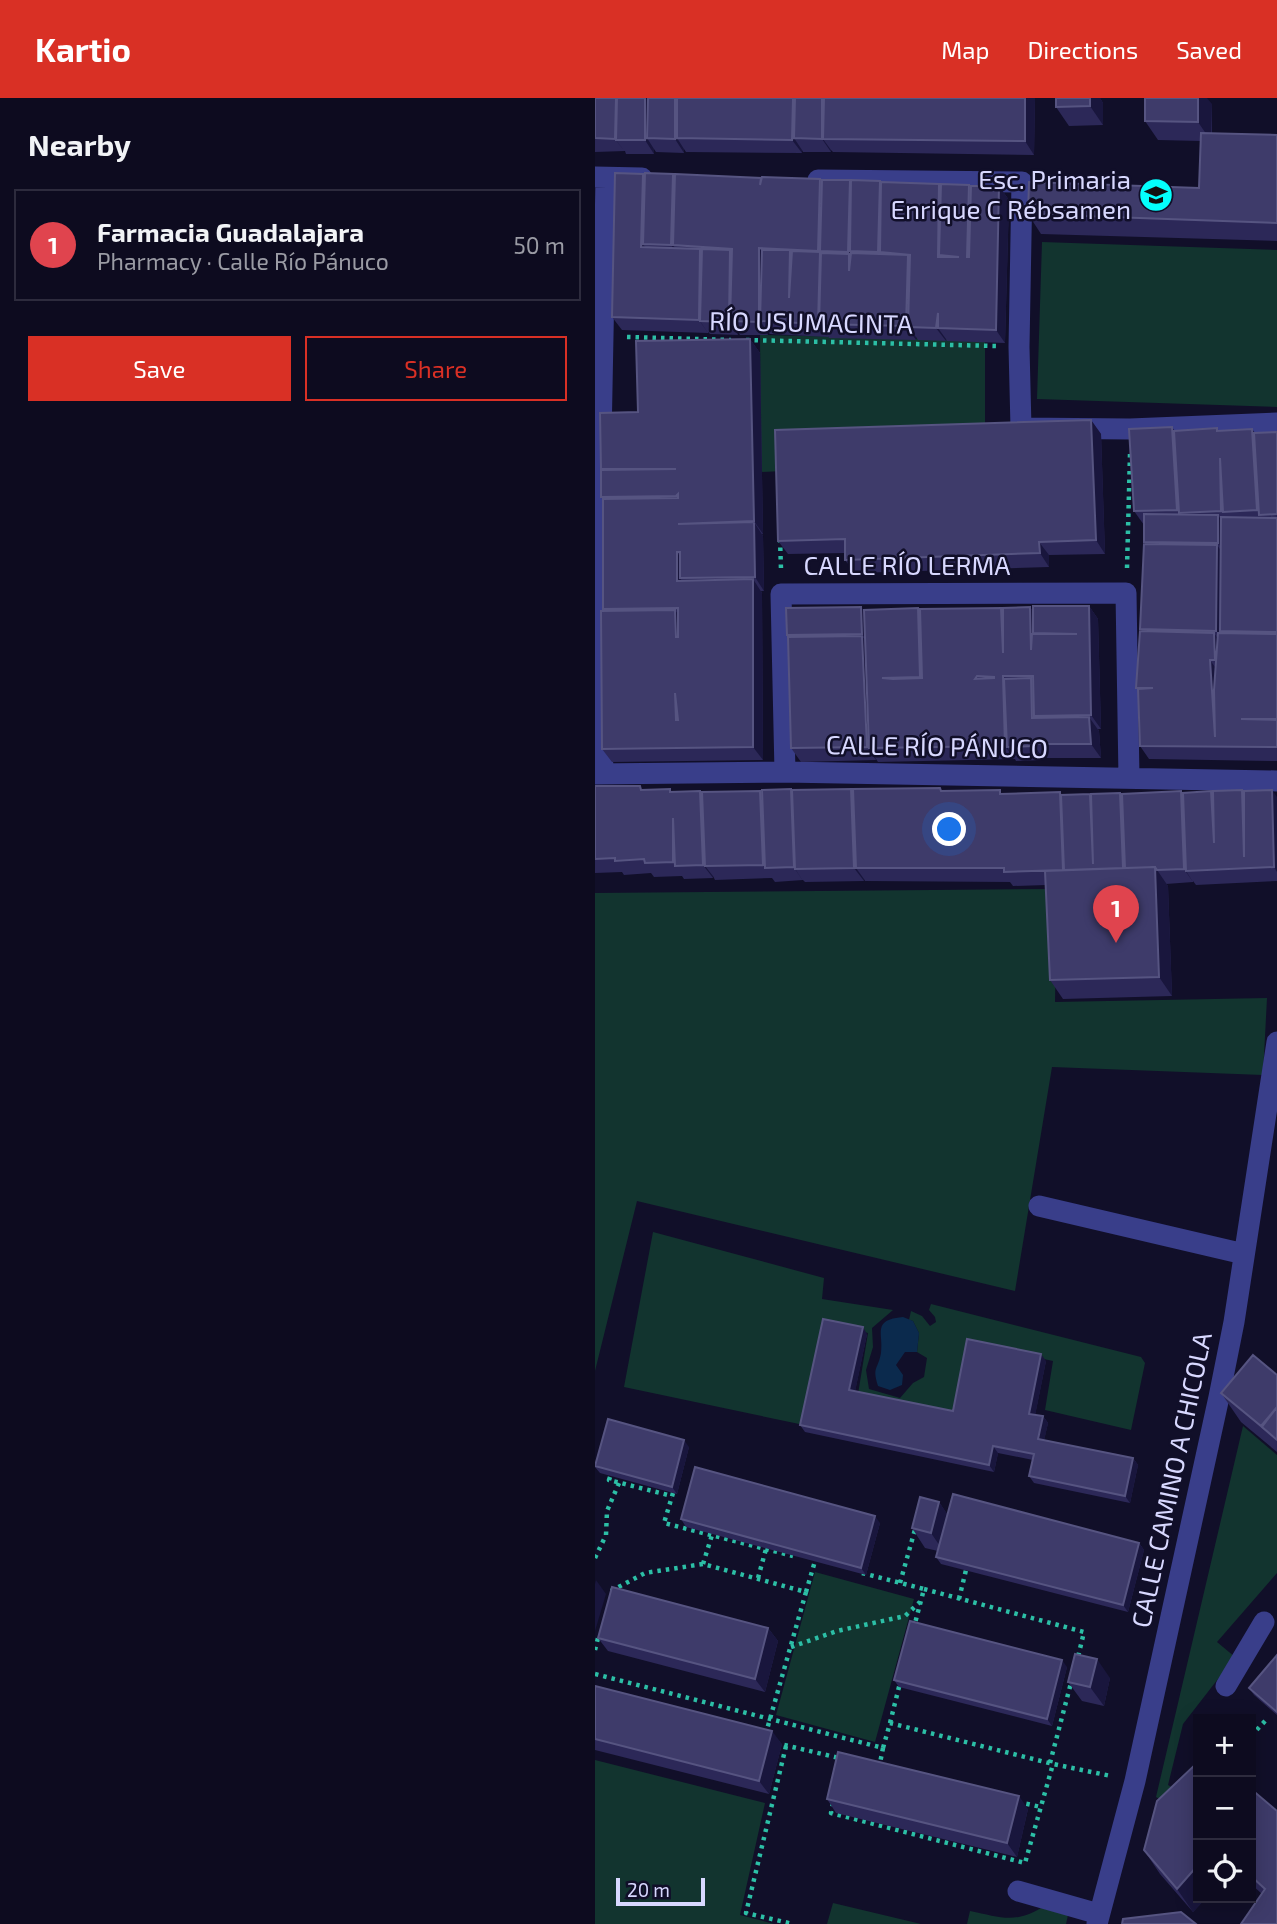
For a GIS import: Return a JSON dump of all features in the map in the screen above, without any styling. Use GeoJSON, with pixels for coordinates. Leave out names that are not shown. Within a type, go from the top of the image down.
{"type":"FeatureCollection","features":[{"type":"Feature","properties":{"kind":"street"},"geometry":{"type":"LineString","coordinates":[[599,774],[596,598],[602,337],[601,177],[662,178]]}},
{"type":"Feature","properties":{"kind":"street"},"geometry":{"type":"LineString","coordinates":[[800,180],[1022,182],[1019,347],[1021,428],[1130,429],[1277,423]]}},
{"type":"Feature","properties":{"kind":"street"},"geometry":{"type":"LineString","coordinates":[[1126,593],[1129,778]]}},
{"type":"Feature","properties":{"kind":"street","name":"CALLE RÍO LERMA"},"geometry":{"type":"LineString","coordinates":[[785,772],[781,594],[1126,593]]}},
{"type":"Feature","properties":{"kind":"street","name":"CALLE RÍO PÁNUCO"},"geometry":{"type":"LineString","coordinates":[[599,774],[785,772],[1277,781]]}},
{"type":"Feature","properties":{"kind":"street","name":"CALLE CAMINO A CHICOLA"},"geometry":{"type":"LineString","coordinates":[[1098,1919],[1135,1781],[1219,1397],[1234,1322],[1277,1042]]}},
{"type":"Feature","properties":{"kind":"street"},"geometry":{"type":"LineString","coordinates":[[1039,1206],[1244,1254]]}},
{"type":"Feature","properties":{"kind":"street"},"geometry":{"type":"LineString","coordinates":[[1226,1686],[1263,1622]]}},
{"type":"Feature","properties":{"kind":"street"},"geometry":{"type":"LineString","coordinates":[[1017,1891],[1098,1919]]}},
{"type":"Feature","properties":{"kind":"path","name":"RÍO USUMACINTA"},"geometry":{"type":"LineString","coordinates":[[602,337],[1019,347]]}},
{"type":"Feature","properties":{"kind":"path"},"geometry":{"type":"LineString","coordinates":[[1126,593],[1130,429]]}},
{"type":"Feature","properties":{"kind":"path"},"geometry":{"type":"LineString","coordinates":[[780,526],[781,594]]}},
{"type":"Feature","properties":{"kind":"path"},"geometry":{"type":"LineString","coordinates":[[610,1476],[609,1480],[619,1483],[672,1494],[664,1522],[827,1564]]}},
{"type":"Feature","properties":{"kind":"path"},"geometry":{"type":"LineString","coordinates":[[595,1558],[606,1535],[607,1511],[619,1483]]}},
{"type":"Feature","properties":{"kind":"path"},"geometry":{"type":"LineString","coordinates":[[899,1583],[919,1516]]}},
{"type":"Feature","properties":{"kind":"path"},"geometry":{"type":"LineString","coordinates":[[703,1564],[712,1535]]}},
{"type":"Feature","properties":{"kind":"path"},"geometry":{"type":"LineString","coordinates":[[758,1578],[766,1549]]}},
{"type":"Feature","properties":{"kind":"path"},"geometry":{"type":"LineString","coordinates":[[815,1561],[764,1740],[845,1759]]}},
{"type":"Feature","properties":{"kind":"path"},"geometry":{"type":"LineString","coordinates":[[608,1602],[612,1590],[645,1573],[703,1564],[806,1592]]}},
{"type":"Feature","properties":{"kind":"path"},"geometry":{"type":"LineString","coordinates":[[851,1570],[1084,1632],[1077,1658]]}},
{"type":"Feature","properties":{"kind":"path"},"geometry":{"type":"LineString","coordinates":[[958,1599],[966,1570]]}},
{"type":"Feature","properties":{"kind":"path"},"geometry":{"type":"LineString","coordinates":[[912,1637],[924,1589]]}},
{"type":"Feature","properties":{"kind":"path"},"geometry":{"type":"LineString","coordinates":[[790,1647],[837,1631],[905,1616],[921,1601]]}},
{"type":"Feature","properties":{"kind":"path"},"geometry":{"type":"LineString","coordinates":[[595,1650],[602,1626]]}},
{"type":"Feature","properties":{"kind":"path"},"geometry":{"type":"LineString","coordinates":[[834,1800],[831,1813],[1025,1863],[1074,1672]]}},
{"type":"Feature","properties":{"kind":"path"},"geometry":{"type":"LineString","coordinates":[[595,1674],[883,1748]]}},
{"type":"Feature","properties":{"kind":"path"},"geometry":{"type":"LineString","coordinates":[[879,1768],[902,1674]]}},
{"type":"Feature","properties":{"kind":"path"},"geometry":{"type":"LineString","coordinates":[[609,1688],[612,1678]]}},
{"type":"Feature","properties":{"kind":"path"},"geometry":{"type":"LineString","coordinates":[[1256,1731],[1267,1719]]}},
{"type":"Feature","properties":{"kind":"path"},"geometry":{"type":"LineString","coordinates":[[890,1723],[1135,1781]]}},
{"type":"Feature","properties":{"kind":"path"},"geometry":{"type":"LineString","coordinates":[[786,1746],[746,1913],[793,1924]]}},
{"type":"Feature","properties":{"kind":"path"},"geometry":{"type":"LineString","coordinates":[[867,1765],[892,1771]]}},
{"type":"Feature","properties":{"kind":"path"},"geometry":{"type":"LineString","coordinates":[[1014,1801],[1041,1807]]}},
{"type":"Feature","properties":{"kind":"green space"},"geometry":{"type":"Polygon","coordinates":[[[1042,242],[1277,250],[1277,407],[1037,399],[1042,242]]]}},
{"type":"Feature","properties":{"kind":"green space"},"geometry":{"type":"Polygon","coordinates":[[[760,335],[985,340],[985,430],[784,471],[761,472],[760,335]]]}},
{"type":"Feature","properties":{"kind":"green space"},"geometry":{"type":"Polygon","coordinates":[[[1057,889],[1055,1002],[1267,998],[1263,1075],[1052,1067],[1015,1291],[637,1201],[595,1371],[595,893],[1057,889]]]}},
{"type":"Feature","properties":{"kind":"green space"},"geometry":{"type":"Polygon","coordinates":[[[653,1232],[824,1278],[822,1299],[893,1310],[872,1328],[873,1347],[866,1370],[869,1389],[900,1398],[913,1383],[924,1377],[927,1358],[917,1352],[919,1333],[913,1321],[909,1320],[911,1311],[922,1316],[930,1326],[936,1322],[929,1310],[931,1304],[1141,1357],[1145,1363],[1131,1430],[1045,1410],[1053,1361],[970,1343],[955,1414],[858,1394],[868,1333],[827,1324],[804,1425],[624,1387],[653,1232]]]}},
{"type":"Feature","properties":{"kind":"green space"},"geometry":{"type":"Polygon","coordinates":[[[1243,1426],[1277,1455],[1277,1573],[1217,1642],[1235,1657],[1183,1724],[1168,1785],[1188,1797],[1179,1810],[1156,1797],[1243,1426]]]}},
{"type":"Feature","properties":{"kind":"green space"},"geometry":{"type":"Polygon","coordinates":[[[815,1572],[914,1599],[875,1742],[776,1715],[815,1572]]]}},
{"type":"Feature","properties":{"kind":"green space"},"geometry":{"type":"Polygon","coordinates":[[[595,1760],[765,1803],[740,1915],[774,1924],[595,1924],[595,1760]]]}},
{"type":"Feature","properties":{"kind":"green space"},"geometry":{"type":"Polygon","coordinates":[[[833,1903],[921,1924],[827,1924],[833,1903]]]}},
{"type":"Feature","properties":{"kind":"green space"},"geometry":{"type":"Polygon","coordinates":[[[1041,1908],[1068,1915],[1066,1924],[967,1924],[970,1911],[1015,1918],[1041,1908]]]}},
{"type":"Feature","properties":{"kind":"water"},"geometry":{"type":"Polygon","coordinates":[[[903,1317],[913,1321],[919,1333],[917,1352],[905,1352],[896,1365],[903,1375],[902,1385],[890,1390],[878,1386],[876,1375],[881,1353],[881,1329],[886,1321],[903,1317]]]}},
{"type":"Feature","properties":{"kind":"building"},"geometry":{"type":"Polygon","coordinates":[[[595,98],[616,98],[615,139],[595,138],[595,98]]]}},
{"type":"Feature","properties":{"kind":"building"},"geometry":{"type":"Polygon","coordinates":[[[617,98],[645,98],[645,140],[616,140],[617,98]]]}},
{"type":"Feature","properties":{"kind":"building"},"geometry":{"type":"Polygon","coordinates":[[[648,98],[675,98],[675,139],[647,138],[648,98]]]}},
{"type":"Feature","properties":{"kind":"building"},"geometry":{"type":"Polygon","coordinates":[[[677,98],[793,98],[792,140],[677,138],[677,98]]]}},
{"type":"Feature","properties":{"kind":"building"},"geometry":{"type":"Polygon","coordinates":[[[795,98],[822,98],[822,139],[794,138],[795,98]]]}},
{"type":"Feature","properties":{"kind":"building"},"geometry":{"type":"Polygon","coordinates":[[[824,98],[1025,98],[1025,141],[823,139],[824,98]]]}},
{"type":"Feature","properties":{"kind":"building"},"geometry":{"type":"Polygon","coordinates":[[[1056,98],[1090,98],[1090,106],[1056,107],[1056,98]]]}},
{"type":"Feature","properties":{"kind":"building"},"geometry":{"type":"Polygon","coordinates":[[[1145,98],[1198,98],[1198,122],[1145,121],[1145,98]]]}},
{"type":"Feature","properties":{"kind":"building"},"geometry":{"type":"Polygon","coordinates":[[[1201,133],[1277,135],[1277,223],[1028,214],[1029,182],[1199,188],[1201,133]]]}},
{"type":"Feature","properties":{"kind":"building"},"geometry":{"type":"Polygon","coordinates":[[[615,173],[643,174],[641,247],[700,249],[699,320],[612,317],[615,173]]]}},
{"type":"Feature","properties":{"kind":"building"},"geometry":{"type":"Polygon","coordinates":[[[645,173],[673,174],[671,245],[643,244],[645,173]]]}},
{"type":"Feature","properties":{"kind":"building"},"geometry":{"type":"Polygon","coordinates":[[[675,174],[761,178],[760,185],[762,177],[820,179],[818,251],[759,248],[759,322],[730,321],[732,249],[673,245],[675,174]]]}},
{"type":"Feature","properties":{"kind":"building"},"geometry":{"type":"Polygon","coordinates":[[[822,180],[850,180],[848,252],[820,251],[822,180]]]}},
{"type":"Feature","properties":{"kind":"building"},"geometry":{"type":"Polygon","coordinates":[[[851,180],[880,181],[878,252],[850,251],[851,180]]]}},
{"type":"Feature","properties":{"kind":"building"},"geometry":{"type":"Polygon","coordinates":[[[881,182],[939,184],[938,257],[959,257],[939,255],[941,184],[969,185],[967,257],[971,186],[999,186],[996,330],[938,328],[938,313],[936,328],[908,327],[910,255],[880,252],[881,182]]]}},
{"type":"Feature","properties":{"kind":"building"},"geometry":{"type":"Polygon","coordinates":[[[702,249],[730,250],[729,322],[700,321],[702,249]]]}},
{"type":"Feature","properties":{"kind":"building"},"geometry":{"type":"Polygon","coordinates":[[[762,250],[790,250],[789,298],[792,251],[820,252],[818,324],[760,321],[762,250]]]}},
{"type":"Feature","properties":{"kind":"building"},"geometry":{"type":"Polygon","coordinates":[[[821,253],[849,254],[849,271],[851,253],[908,255],[906,326],[819,324],[821,253]]]}},
{"type":"Feature","properties":{"kind":"building"},"geometry":{"type":"Polygon","coordinates":[[[750,339],[754,521],[678,524],[754,522],[755,577],[680,578],[680,552],[677,552],[677,581],[753,579],[753,747],[602,749],[601,611],[675,610],[678,637],[678,608],[603,609],[603,499],[678,498],[678,494],[601,497],[601,470],[676,469],[601,469],[600,413],[638,412],[636,341],[750,339]]]}},
{"type":"Feature","properties":{"kind":"building"},"geometry":{"type":"Polygon","coordinates":[[[1091,420],[1096,540],[1039,542],[1040,553],[845,560],[845,539],[778,541],[775,430],[1091,420]]]}},
{"type":"Feature","properties":{"kind":"building"},"geometry":{"type":"Polygon","coordinates":[[[1172,427],[1177,510],[1134,511],[1129,429],[1172,427]]]}},
{"type":"Feature","properties":{"kind":"building"},"geometry":{"type":"Polygon","coordinates":[[[1217,428],[1217,431],[1252,429],[1257,510],[1223,512],[1220,458],[1221,511],[1179,513],[1174,431],[1217,428]]]}},
{"type":"Feature","properties":{"kind":"building"},"geometry":{"type":"Polygon","coordinates":[[[1277,432],[1277,514],[1259,515],[1254,433],[1277,432]]]}},
{"type":"Feature","properties":{"kind":"building"},"geometry":{"type":"Polygon","coordinates":[[[1144,514],[1218,515],[1218,543],[1144,542],[1144,514]]]}},
{"type":"Feature","properties":{"kind":"building"},"geometry":{"type":"Polygon","coordinates":[[[1221,517],[1277,518],[1277,632],[1220,631],[1221,517]]]}},
{"type":"Feature","properties":{"kind":"building"},"geometry":{"type":"Polygon","coordinates":[[[1144,544],[1217,545],[1216,631],[1140,629],[1144,544]]]}},
{"type":"Feature","properties":{"kind":"building"},"geometry":{"type":"Polygon","coordinates":[[[1033,606],[1089,606],[1091,715],[1034,716],[1033,676],[1003,676],[1005,746],[869,748],[864,610],[918,608],[920,677],[882,678],[922,678],[920,609],[1001,608],[1003,653],[1003,608],[1030,607],[1031,650],[1032,634],[1077,634],[1033,633],[1033,606]],[[977,676],[975,679],[994,678],[977,676]]]}},
{"type":"Feature","properties":{"kind":"building"},"geometry":{"type":"Polygon","coordinates":[[[861,607],[862,634],[787,635],[786,608],[861,607]]]}},
{"type":"Feature","properties":{"kind":"building"},"geometry":{"type":"Polygon","coordinates":[[[1140,631],[1214,633],[1215,660],[1210,660],[1215,737],[1214,690],[1218,633],[1277,634],[1277,719],[1241,719],[1277,720],[1277,747],[1140,746],[1138,689],[1153,688],[1136,688],[1140,631]]]}},
{"type":"Feature","properties":{"kind":"building"},"geometry":{"type":"Polygon","coordinates":[[[862,636],[867,747],[791,748],[788,637],[862,636]]]}},
{"type":"Feature","properties":{"kind":"building"},"geometry":{"type":"Polygon","coordinates":[[[1031,678],[1032,718],[1089,717],[1091,744],[1007,747],[1004,679],[1031,678]]]}},
{"type":"Feature","properties":{"kind":"building"},"geometry":{"type":"Polygon","coordinates":[[[595,786],[640,786],[641,790],[670,789],[670,792],[700,791],[703,865],[675,866],[673,818],[673,862],[595,859],[595,786]]]}},
{"type":"Feature","properties":{"kind":"building"},"geometry":{"type":"Polygon","coordinates":[[[940,788],[941,791],[1000,790],[1000,794],[1060,792],[1063,870],[1004,872],[1004,868],[856,868],[853,789],[940,788]]]}},
{"type":"Feature","properties":{"kind":"building"},"geometry":{"type":"Polygon","coordinates":[[[791,789],[794,867],[765,868],[762,790],[791,789]]]}},
{"type":"Feature","properties":{"kind":"building"},"geometry":{"type":"Polygon","coordinates":[[[851,789],[854,868],[795,869],[792,790],[851,789]]]}},
{"type":"Feature","properties":{"kind":"building"},"geometry":{"type":"Polygon","coordinates":[[[1242,790],[1244,857],[1244,791],[1272,790],[1274,867],[1186,871],[1183,793],[1211,791],[1214,843],[1213,791],[1242,790]]]}},
{"type":"Feature","properties":{"kind":"building"},"geometry":{"type":"Polygon","coordinates":[[[760,791],[763,865],[705,866],[702,792],[760,791]]]}},
{"type":"Feature","properties":{"kind":"building"},"geometry":{"type":"Polygon","coordinates":[[[1181,791],[1184,869],[1125,868],[1122,794],[1181,791]]]}},
{"type":"Feature","properties":{"kind":"building"},"geometry":{"type":"Polygon","coordinates":[[[1120,793],[1123,868],[1064,870],[1061,795],[1090,794],[1093,864],[1091,794],[1120,793]]]}},
{"type":"Feature","properties":{"kind":"building"},"geometry":{"type":"Polygon","coordinates":[[[1155,867],[1159,977],[1050,980],[1045,871],[1155,867]]]}},
{"type":"Feature","properties":{"kind":"building"},"geometry":{"type":"Polygon","coordinates":[[[823,1319],[863,1327],[849,1390],[953,1411],[967,1339],[1041,1354],[1029,1414],[1043,1416],[1038,1439],[1133,1458],[1125,1496],[1029,1476],[1034,1454],[993,1446],[989,1465],[800,1425],[823,1319]]]}},
{"type":"Feature","properties":{"kind":"building"},"geometry":{"type":"Polygon","coordinates":[[[1253,1355],[1277,1375],[1277,1407],[1261,1426],[1221,1393],[1253,1355]]]}},
{"type":"Feature","properties":{"kind":"building"},"geometry":{"type":"Polygon","coordinates":[[[1277,1407],[1277,1440],[1262,1427],[1277,1407]]]}},
{"type":"Feature","properties":{"kind":"building"},"geometry":{"type":"Polygon","coordinates":[[[608,1419],[684,1440],[672,1487],[595,1466],[608,1419]]]}},
{"type":"Feature","properties":{"kind":"building"},"geometry":{"type":"Polygon","coordinates":[[[695,1467],[875,1516],[861,1568],[681,1519],[695,1467]]]}},
{"type":"Feature","properties":{"kind":"building"},"geometry":{"type":"Polygon","coordinates":[[[953,1494],[1139,1543],[1123,1605],[936,1557],[953,1494]]]}},
{"type":"Feature","properties":{"kind":"building"},"geometry":{"type":"Polygon","coordinates":[[[920,1497],[939,1502],[931,1533],[912,1528],[920,1497]]]}},
{"type":"Feature","properties":{"kind":"building"},"geometry":{"type":"Polygon","coordinates":[[[612,1587],[768,1628],[755,1679],[598,1638],[612,1587]]]}},
{"type":"Feature","properties":{"kind":"building"},"geometry":{"type":"Polygon","coordinates":[[[910,1621],[1062,1660],[1047,1719],[894,1680],[910,1621]]]}},
{"type":"Feature","properties":{"kind":"building"},"geometry":{"type":"Polygon","coordinates":[[[1075,1654],[1097,1659],[1090,1687],[1068,1682],[1075,1654]]]}},
{"type":"Feature","properties":{"kind":"building"},"geometry":{"type":"Polygon","coordinates":[[[1277,1655],[1277,1712],[1249,1688],[1277,1655]]]}},
{"type":"Feature","properties":{"kind":"building"},"geometry":{"type":"Polygon","coordinates":[[[595,1686],[772,1731],[759,1781],[595,1739],[595,1686]]]}},
{"type":"Feature","properties":{"kind":"building"},"geometry":{"type":"Polygon","coordinates":[[[838,1752],[1019,1796],[1007,1843],[827,1799],[838,1752]]]}},
{"type":"Feature","properties":{"kind":"building"},"geometry":{"type":"Polygon","coordinates":[[[1193,1767],[1193,1871],[1177,1889],[1144,1850],[1157,1801],[1193,1767]]]}},
{"type":"Feature","properties":{"kind":"building"},"geometry":{"type":"Polygon","coordinates":[[[1256,1793],[1277,1811],[1277,1924],[1241,1924],[1265,1889],[1256,1881],[1256,1793]]]}},
{"type":"Feature","properties":{"kind":"building"},"geometry":{"type":"Polygon","coordinates":[[[1181,1912],[1196,1924],[1122,1924],[1123,1919],[1181,1912]]]}},
{"type":"Feature","properties":{"kind":"place","name":"Esc. Primaria Enrique C Rébsamen"},"geometry":{"type":"Point","coordinates":[1156,195]}},
{"type":"Feature","properties":{"kind":"place","name":"Farmacia Guadalajara"},"geometry":{"type":"Point","coordinates":[1116,943]}}]}
